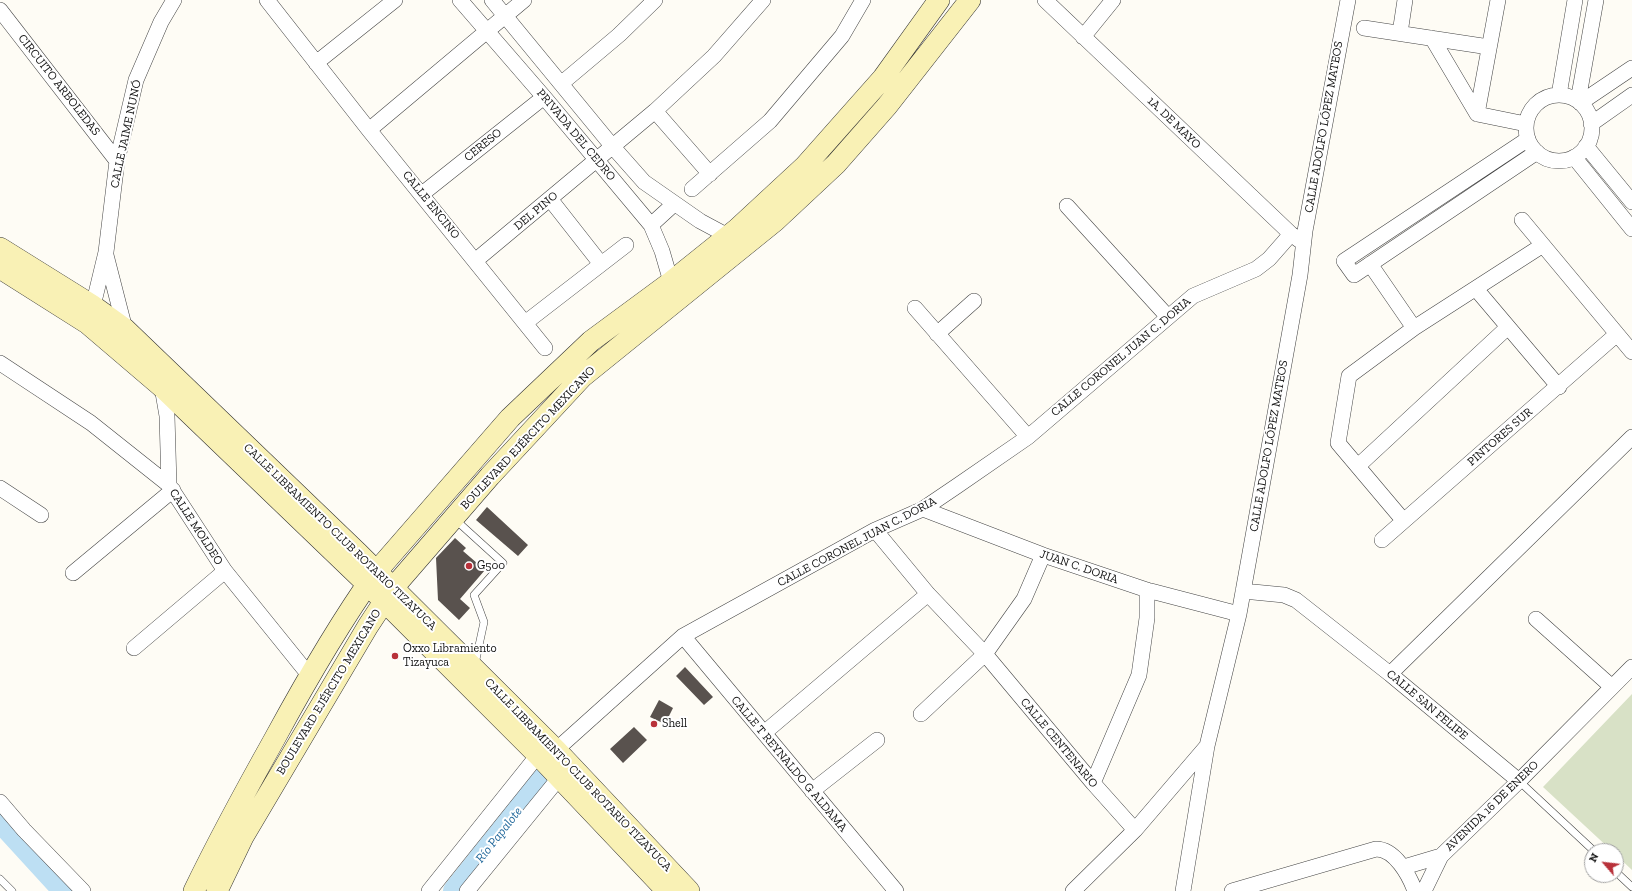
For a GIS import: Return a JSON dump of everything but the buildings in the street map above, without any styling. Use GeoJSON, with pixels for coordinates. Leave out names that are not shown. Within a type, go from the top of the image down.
{"type":"FeatureCollection","features":[{"type":"Feature","properties":{"kind":"main road","name":"BOULEVARD EJÉRCITO MEXICANO"},"geometry":{"type":"LineString","coordinates":[[194,891],[226,826],[310,675],[372,578],[510,418],[591,341],[671,282],[728,236],[805,166],[883,78],[939,0]]}},
{"type":"Feature","properties":{"kind":"main road","name":"BOULEVARD EJÉRCITO MEXICANO"},"geometry":{"type":"LineString","coordinates":[[217,891],[243,838],[388,594],[490,476],[582,377],[775,221],[831,169],[887,106],[970,0]]}},
{"type":"Feature","properties":{"kind":"main road","name":"CALLE LIBRAMIENTO CLUB ROTARIO TIZAYUCA"},"geometry":{"type":"LineString","coordinates":[[0,248],[93,306],[125,329],[388,594],[689,891]]}},
{"type":"Feature","properties":{"kind":"main road","name":"CALLE LIBRAMIENTO CLUB ROTARIO TIZAYUCA"},"geometry":{"type":"LineString","coordinates":[[0,268],[87,323],[162,387],[372,578]]}},
{"type":"Feature","properties":{"kind":"main road","name":"CALLE LIBRAMIENTO CLUB ROTARIO TIZAYUCA"},"geometry":{"type":"LineString","coordinates":[[388,594],[474,668],[547,752],[559,778],[666,891]]}},
{"type":"Feature","properties":{"kind":"main road"},"geometry":{"type":"LineString","coordinates":[[226,826],[243,838]]}},
{"type":"Feature","properties":{"kind":"street","name":"CALLE JAIME NUNÓ"},"geometry":{"type":"LineString","coordinates":[[93,306],[106,252],[117,161],[136,80],[160,22],[174,0]]}},
{"type":"Feature","properties":{"kind":"street","name":"CALLE ENCINO"},"geometry":{"type":"LineString","coordinates":[[267,0],[369,130],[545,348]]}},
{"type":"Feature","properties":{"kind":"street"},"geometry":{"type":"LineString","coordinates":[[316,63],[394,0]]}},
{"type":"Feature","properties":{"kind":"street","name":"PRIVADA DEL CEDRO"},"geometry":{"type":"LineString","coordinates":[[460,0],[544,96],[651,224],[662,251],[671,282]]}},
{"type":"Feature","properties":{"kind":"street","name":"PRIVADA DEL CEDRO"},"geometry":{"type":"LineString","coordinates":[[492,0],[506,15],[613,147],[644,182],[700,221],[728,236]]}},
{"type":"Feature","properties":{"kind":"street"},"geometry":{"type":"LineString","coordinates":[[369,130],[524,0]]}},
{"type":"Feature","properties":{"kind":"street"},"geometry":{"type":"LineString","coordinates":[[562,84],[619,35],[655,0]]}},
{"type":"Feature","properties":{"kind":"street","name":"PRIVADA DEL CEDRO"},"geometry":{"type":"LineString","coordinates":[[613,147],[655,111],[714,56],[763,0]]}},
{"type":"Feature","properties":{"kind":"street"},"geometry":{"type":"LineString","coordinates":[[692,189],[770,122],[842,36],[863,0]]}},
{"type":"Feature","properties":{"kind":"street","name":"1A. DE MAYO"},"geometry":{"type":"LineString","coordinates":[[1045,0],[1291,234],[1304,243]]}},
{"type":"Feature","properties":{"kind":"street"},"geometry":{"type":"LineString","coordinates":[[1083,37],[1113,0]]}},
{"type":"Feature","properties":{"kind":"street","name":"CALLE ADOLFO LÓPEZ MATEOS"},"geometry":{"type":"LineString","coordinates":[[1183,891],[1207,746],[1239,614],[1348,0]]}},
{"type":"Feature","properties":{"kind":"street"},"geometry":{"type":"LineString","coordinates":[[1400,33],[1405,0]]}},
{"type":"Feature","properties":{"kind":"street"},"geometry":{"type":"LineString","coordinates":[[1477,114],[1498,0]]}},
{"type":"Feature","properties":{"kind":"street"},"geometry":{"type":"LineString","coordinates":[[1559,95],[1576,0]]}},
{"type":"Feature","properties":{"kind":"street"},"geometry":{"type":"LineString","coordinates":[[1579,102],[1596,0]]}},
{"type":"Feature","properties":{"kind":"street","name":"CIRCUITO ARBOLEDAS"},"geometry":{"type":"LineString","coordinates":[[0,10],[117,161]]}},
{"type":"Feature","properties":{"kind":"street"},"geometry":{"type":"LineString","coordinates":[[1364,28],[1489,47]]}},
{"type":"Feature","properties":{"kind":"street"},"geometry":{"type":"LineString","coordinates":[[1432,38],[1477,114],[1526,124]]}},
{"type":"Feature","properties":{"kind":"street"},"geometry":{"type":"LineString","coordinates":[[1579,102],[1632,68]]}},
{"type":"Feature","properties":{"kind":"street"},"geometry":{"type":"LineString","coordinates":[[1559,95],[1567,96],[1579,102],[1586,109],[1591,124],[1589,139],[1586,146],[1574,157],[1566,160],[1551,160],[1537,152],[1528,139],[1526,124],[1528,116],[1537,103],[1551,96],[1559,95]]}},
{"type":"Feature","properties":{"kind":"street"},"geometry":{"type":"LineString","coordinates":[[1591,124],[1632,95]]}},
{"type":"Feature","properties":{"kind":"street","name":"CERESO"},"geometry":{"type":"LineString","coordinates":[[422,194],[544,96]]}},
{"type":"Feature","properties":{"kind":"street"},"geometry":{"type":"LineString","coordinates":[[655,111],[710,174]]}},
{"type":"Feature","properties":{"kind":"street"},"geometry":{"type":"LineString","coordinates":[[1528,139],[1344,261],[1354,275],[1537,152]]}},
{"type":"Feature","properties":{"kind":"street"},"geometry":{"type":"LineString","coordinates":[[1586,146],[1632,202]]}},
{"type":"Feature","properties":{"kind":"street","name":"DEL PINO"},"geometry":{"type":"LineString","coordinates":[[475,261],[613,147]]}},
{"type":"Feature","properties":{"kind":"street"},"geometry":{"type":"LineString","coordinates":[[1574,157],[1632,228]]}},
{"type":"Feature","properties":{"kind":"street"},"geometry":{"type":"LineString","coordinates":[[627,197],[644,182]]}},
{"type":"Feature","properties":{"kind":"street"},"geometry":{"type":"LineString","coordinates":[[550,199],[602,264]]}},
{"type":"Feature","properties":{"kind":"street"},"geometry":{"type":"LineString","coordinates":[[651,224],[674,204]]}},
{"type":"Feature","properties":{"kind":"street"},"geometry":{"type":"LineString","coordinates":[[1067,206],[1168,317]]}},
{"type":"Feature","properties":{"kind":"street"},"geometry":{"type":"LineString","coordinates":[[1522,220],[1632,352]]}},
{"type":"Feature","properties":{"kind":"street","name":"CALLE CORONEL JUAN C. DORIA"},"geometry":{"type":"LineString","coordinates":[[429,891],[547,752],[683,636],[875,530],[922,508],[1028,437],[1193,296],[1256,269],[1269,259],[1291,234]]}},
{"type":"Feature","properties":{"kind":"street"},"geometry":{"type":"LineString","coordinates":[[525,323],[626,245]]}},
{"type":"Feature","properties":{"kind":"street"},"geometry":{"type":"LineString","coordinates":[[1404,520],[1338,443],[1349,376],[1414,328],[1543,245]]}},
{"type":"Feature","properties":{"kind":"street","name":"CALLE JAIME NUNÓ"},"geometry":{"type":"LineString","coordinates":[[106,252],[125,329]]}},
{"type":"Feature","properties":{"kind":"street"},"geometry":{"type":"LineString","coordinates":[[1370,264],[1414,328]]}},
{"type":"Feature","properties":{"kind":"street"},"geometry":{"type":"LineString","coordinates":[[1476,289],[1559,387]]}},
{"type":"Feature","properties":{"kind":"street"},"geometry":{"type":"LineString","coordinates":[[937,334],[974,301]]}},
{"type":"Feature","properties":{"kind":"street"},"geometry":{"type":"LineString","coordinates":[[915,308],[1028,437]]}},
{"type":"Feature","properties":{"kind":"street"},"geometry":{"type":"LineString","coordinates":[[1358,466],[1508,327]]}},
{"type":"Feature","properties":{"kind":"street","name":"PINTORES SUR"},"geometry":{"type":"LineString","coordinates":[[1382,540],[1559,387],[1617,334]]}},
{"type":"Feature","properties":{"kind":"street","name":"CALLE MOLDEO"},"geometry":{"type":"LineString","coordinates":[[0,363],[90,422],[171,487],[225,571],[310,675]]}},
{"type":"Feature","properties":{"kind":"street"},"geometry":{"type":"LineString","coordinates":[[73,573],[171,487],[167,416],[162,387]]}},
{"type":"Feature","properties":{"kind":"street"},"geometry":{"type":"LineString","coordinates":[[1390,674],[1632,437]]}},
{"type":"Feature","properties":{"kind":"street"},"geometry":{"type":"LineString","coordinates":[[0,488],[41,516]]}},
{"type":"Feature","properties":{"kind":"street","name":"JUAN C. DORIA"},"geometry":{"type":"LineString","coordinates":[[922,508],[1043,556],[1147,590],[1239,614]]}},
{"type":"Feature","properties":{"kind":"street","name":"CALLE CENTENARIO"},"geometry":{"type":"LineString","coordinates":[[875,530],[928,594],[985,654],[1092,783],[1135,830]]}},
{"type":"Feature","properties":{"kind":"street"},"geometry":{"type":"LineString","coordinates":[[920,714],[985,654],[1024,599],[1043,556]]}},
{"type":"Feature","properties":{"kind":"street"},"geometry":{"type":"LineString","coordinates":[[134,648],[225,571]]}},
{"type":"Feature","properties":{"kind":"street"},"geometry":{"type":"LineString","coordinates":[[1092,783],[1139,675],[1147,618],[1147,590]]}},
{"type":"Feature","properties":{"kind":"street","name":"CALLE SAN FELIPE"},"geometry":{"type":"LineString","coordinates":[[1243,591],[1284,595],[1296,600],[1390,674],[1519,781]]}},
{"type":"Feature","properties":{"kind":"street"},"geometry":{"type":"LineString","coordinates":[[764,733],[928,594]]}},
{"type":"Feature","properties":{"kind":"street"},"geometry":{"type":"LineString","coordinates":[[1536,619],[1612,687]]}},
{"type":"Feature","properties":{"kind":"street","name":"CALLE T REYNALDO G ALDAMA"},"geometry":{"type":"LineString","coordinates":[[683,636],[896,891]]}},
{"type":"Feature","properties":{"kind":"street","name":"AVENIDA 16 DE ENERO"},"geometry":{"type":"LineString","coordinates":[[1404,867],[1441,856],[1519,781],[1632,666]]}},
{"type":"Feature","properties":{"kind":"street"},"geometry":{"type":"LineString","coordinates":[[812,791],[877,740]]}},
{"type":"Feature","properties":{"kind":"street"},"geometry":{"type":"LineString","coordinates":[[1074,891],[1135,830],[1207,746]]}},
{"type":"Feature","properties":{"kind":"street"},"geometry":{"type":"LineString","coordinates":[[467,891],[559,778]]}},
{"type":"Feature","properties":{"kind":"street"},"geometry":{"type":"LineString","coordinates":[[0,802],[24,830],[83,891]]}},
{"type":"Feature","properties":{"kind":"street"},"geometry":{"type":"LineString","coordinates":[[1232,891],[1376,849],[1386,850],[1404,867],[1415,891]]}},
{"type":"Feature","properties":{"kind":"street"},"geometry":{"type":"LineString","coordinates":[[1424,891],[1441,856]]}},
{"type":"Feature","properties":{"kind":"lane"},"geometry":{"type":"LineString","coordinates":[[457,514],[460,524],[503,563],[474,595],[484,622],[474,668]]}},
{"type":"Feature","properties":{"kind":"lane","name":"CALLE SAN FELIPE"},"geometry":{"type":"LineString","coordinates":[[1519,781],[1585,843]]}},
{"type":"Feature","properties":{"kind":"lane"},"geometry":{"type":"LineString","coordinates":[[0,879],[12,891]]}},
{"type":"Feature","properties":{"kind":"lane"},"geometry":{"type":"LineString","coordinates":[[1624,880],[1632,887]]}},
{"type":"Feature","properties":{"kind":"green space"},"geometry":{"type":"Polygon","coordinates":[[[1632,694],[1632,870],[1624,862],[1624,843],[1603,843],[1543,787],[1632,694]]]}},
{"type":"Feature","properties":{"kind":"waterway","name":"Río Papalote"},"geometry":{"type":"LineString","coordinates":[[455,891],[543,780]]}},
{"type":"Feature","properties":{"kind":"waterway","name":"Río Papalote"},"geometry":{"type":"LineString","coordinates":[[0,820],[65,891]]}},
{"type":"Feature","properties":{"kind":"place","name":"G500"},"geometry":{"type":"Point","coordinates":[469,566]}},
{"type":"Feature","properties":{"kind":"place","name":"Oxxo Libramiento Tizayuca"},"geometry":{"type":"Point","coordinates":[395,656]}},
{"type":"Feature","properties":{"kind":"place","name":"Shell"},"geometry":{"type":"Point","coordinates":[654,724]}}]}
